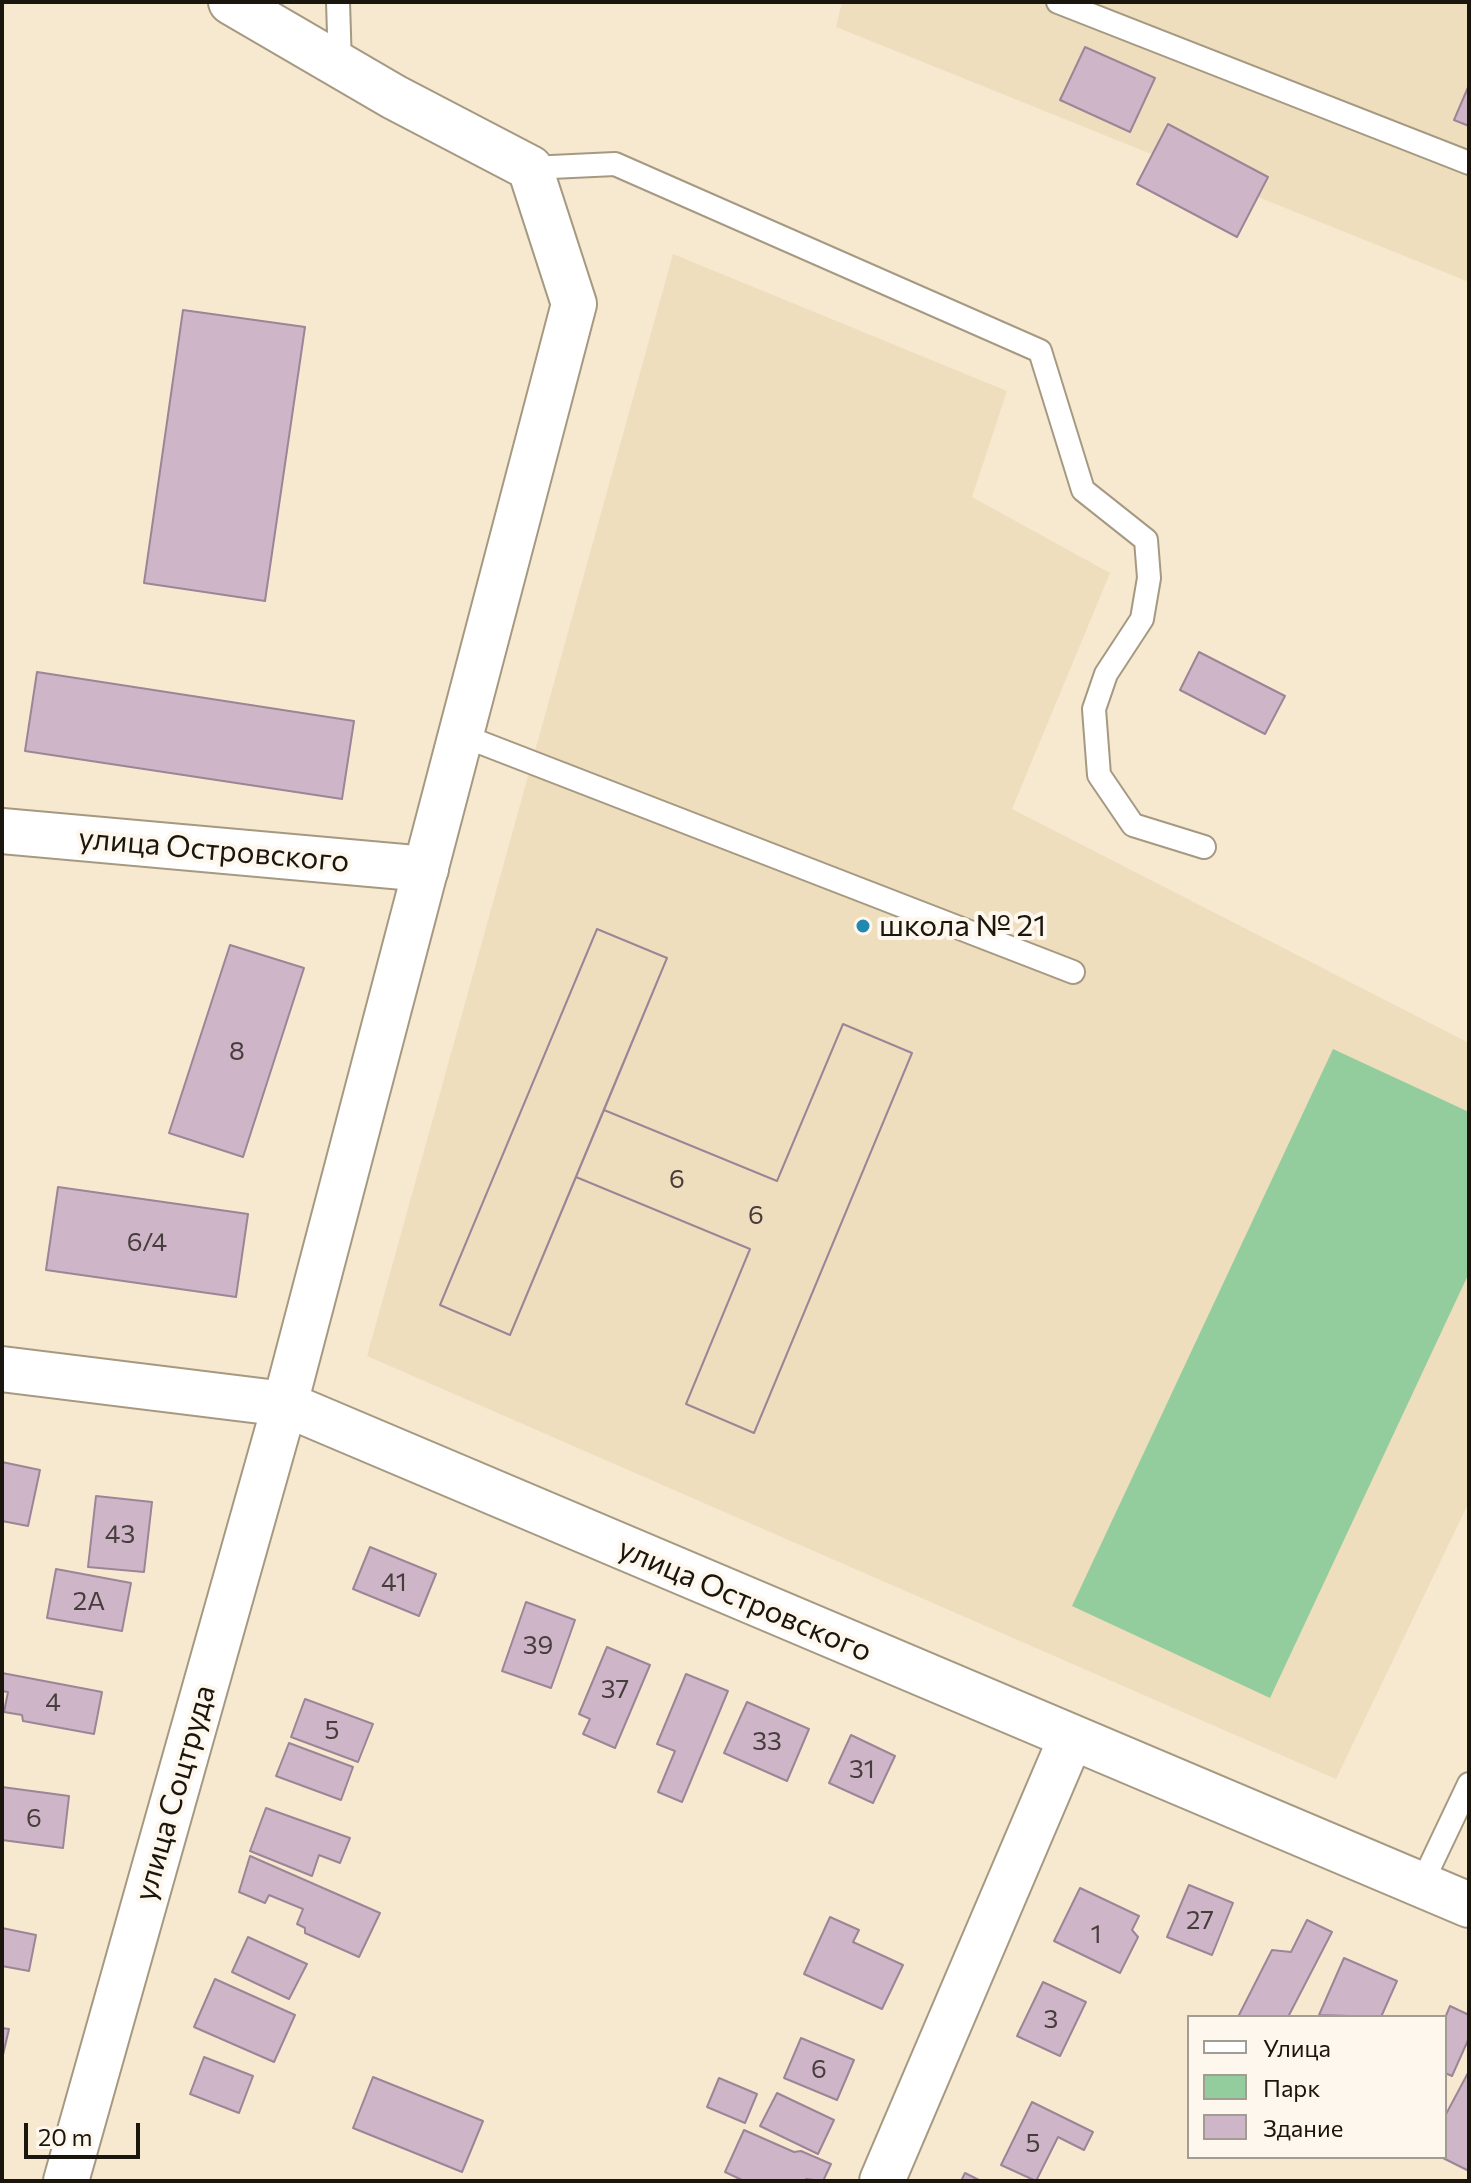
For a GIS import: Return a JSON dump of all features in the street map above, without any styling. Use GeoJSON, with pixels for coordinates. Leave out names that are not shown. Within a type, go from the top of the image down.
{"type":"FeatureCollection","features":[{"type":"Feature","properties":{"kind":"street"},"geometry":{"type":"LineString","coordinates":[[231,2],[530,168]]}},
{"type":"Feature","properties":{"kind":"street","name":"улица Соцтруда"},"geometry":{"type":"LineString","coordinates":[[66,2181],[285,1404],[574,304],[530,168]]}},
{"type":"Feature","properties":{"kind":"street","name":"улица Островского"},"geometry":{"type":"LineString","coordinates":[[2,831],[426,869]]}},
{"type":"Feature","properties":{"kind":"street","name":"улица Островского"},"geometry":{"type":"LineString","coordinates":[[2,1369],[285,1404],[1469,1905]]}},
{"type":"Feature","properties":{"kind":"street"},"geometry":{"type":"LineString","coordinates":[[882,2181],[1071,1738]]}},
{"type":"Feature","properties":{"kind":"lane"},"geometry":{"type":"LineString","coordinates":[[338,2],[340,65]]}},
{"type":"Feature","properties":{"kind":"lane"},"geometry":{"type":"LineString","coordinates":[[1058,2],[1469,163]]}},
{"type":"Feature","properties":{"kind":"lane"},"geometry":{"type":"LineString","coordinates":[[530,168],[615,164],[1040,351],[1083,490],[1146,540],[1149,578],[1142,619],[1106,674],[1094,709],[1099,775],[1133,825],[1204,847]]}},
{"type":"Feature","properties":{"kind":"lane"},"geometry":{"type":"LineString","coordinates":[[461,735],[1073,972]]}},
{"type":"Feature","properties":{"kind":"lane"},"geometry":{"type":"LineString","coordinates":[[1421,1885],[1469,1784]]}},
{"type":"Feature","properties":{"kind":"shaded area"},"geometry":{"type":"Polygon","coordinates":[[[842,2],[1469,2],[1469,282],[836,27],[842,2]]]}},
{"type":"Feature","properties":{"kind":"shaded area","name":"школа № 21"},"geometry":{"type":"Polygon","coordinates":[[[673,254],[1007,391],[972,497],[1110,573],[1012,809],[1469,1043],[1469,1502],[1336,1779],[367,1356],[673,254]]]}},
{"type":"Feature","properties":{"kind":"green space"},"geometry":{"type":"Polygon","coordinates":[[[1333,1049],[1469,1112],[1469,1273],[1270,1698],[1072,1606],[1333,1049]]]}},
{"type":"Feature","properties":{"kind":"building"},"geometry":{"type":"Polygon","coordinates":[[[1085,47],[1155,78],[1130,132],[1060,100],[1085,47]]]}},
{"type":"Feature","properties":{"kind":"building"},"geometry":{"type":"Polygon","coordinates":[[[1469,85],[1469,126],[1454,120],[1469,85]]]}},
{"type":"Feature","properties":{"kind":"building"},"geometry":{"type":"Polygon","coordinates":[[[1168,124],[1268,177],[1237,237],[1137,184],[1168,124]]]}},
{"type":"Feature","properties":{"kind":"building"},"geometry":{"type":"Polygon","coordinates":[[[183,310],[305,327],[265,601],[144,583],[183,310]]]}},
{"type":"Feature","properties":{"kind":"building"},"geometry":{"type":"Polygon","coordinates":[[[1199,652],[1285,696],[1265,734],[1180,690],[1199,652]]]}},
{"type":"Feature","properties":{"kind":"building"},"geometry":{"type":"Polygon","coordinates":[[[37,672],[354,721],[342,799],[25,751],[37,672]]]}},
{"type":"Feature","properties":{"kind":"building"},"geometry":{"type":"Polygon","coordinates":[[[597,929],[667,958],[510,1335],[440,1305],[597,929]]]}},
{"type":"Feature","properties":{"kind":"building"},"geometry":{"type":"Polygon","coordinates":[[[597,929],[667,958],[604,1110],[777,1181],[843,1024],[912,1053],[754,1433],[686,1404],[750,1249],[576,1177],[510,1335],[440,1305],[597,929]]]}},
{"type":"Feature","properties":{"kind":"building"},"geometry":{"type":"Polygon","coordinates":[[[230,945],[304,968],[243,1157],[169,1133],[230,945]]]}},
{"type":"Feature","properties":{"kind":"building"},"geometry":{"type":"Polygon","coordinates":[[[843,1024],[912,1053],[754,1433],[686,1404],[750,1249],[576,1177],[604,1110],[777,1181],[843,1024]]]}},
{"type":"Feature","properties":{"kind":"building"},"geometry":{"type":"Polygon","coordinates":[[[58,1187],[248,1214],[236,1297],[46,1270],[58,1187]]]}},
{"type":"Feature","properties":{"kind":"building"},"geometry":{"type":"Polygon","coordinates":[[[2,1462],[40,1470],[28,1526],[2,1521],[2,1462]]]}},
{"type":"Feature","properties":{"kind":"building"},"geometry":{"type":"Polygon","coordinates":[[[96,1496],[152,1502],[144,1572],[88,1567],[96,1496]]]}},
{"type":"Feature","properties":{"kind":"building"},"geometry":{"type":"Polygon","coordinates":[[[370,1547],[436,1574],[419,1616],[353,1589],[370,1547]]]}},
{"type":"Feature","properties":{"kind":"building"},"geometry":{"type":"Polygon","coordinates":[[[56,1569],[131,1583],[122,1631],[47,1618],[56,1569]]]}},
{"type":"Feature","properties":{"kind":"building"},"geometry":{"type":"Polygon","coordinates":[[[526,1602],[575,1620],[551,1688],[502,1671],[526,1602]]]}},
{"type":"Feature","properties":{"kind":"building"},"geometry":{"type":"Polygon","coordinates":[[[607,1647],[650,1665],[615,1748],[583,1734],[590,1719],[579,1714],[607,1647]]]}},
{"type":"Feature","properties":{"kind":"building"},"geometry":{"type":"Polygon","coordinates":[[[2,1673],[102,1692],[94,1734],[23,1721],[22,1715],[4,1712],[8,1692],[2,1691],[2,1673]]]}},
{"type":"Feature","properties":{"kind":"building"},"geometry":{"type":"Polygon","coordinates":[[[686,1674],[728,1691],[682,1802],[658,1792],[675,1751],[657,1744],[686,1674]]]}},
{"type":"Feature","properties":{"kind":"building"},"geometry":{"type":"Polygon","coordinates":[[[305,1699],[373,1724],[358,1762],[291,1737],[305,1699]]]}},
{"type":"Feature","properties":{"kind":"building"},"geometry":{"type":"Polygon","coordinates":[[[747,1702],[809,1729],[787,1781],[724,1753],[747,1702]]]}},
{"type":"Feature","properties":{"kind":"building"},"geometry":{"type":"Polygon","coordinates":[[[851,1735],[895,1756],[873,1803],[829,1783],[851,1735]]]}},
{"type":"Feature","properties":{"kind":"building"},"geometry":{"type":"Polygon","coordinates":[[[289,1743],[353,1767],[341,1800],[276,1776],[289,1743]]]}},
{"type":"Feature","properties":{"kind":"building"},"geometry":{"type":"Polygon","coordinates":[[[2,1787],[69,1796],[63,1848],[2,1840],[2,1787]]]}},
{"type":"Feature","properties":{"kind":"building"},"geometry":{"type":"Polygon","coordinates":[[[266,1808],[350,1838],[340,1863],[319,1855],[312,1876],[250,1851],[266,1808]]]}},
{"type":"Feature","properties":{"kind":"building"},"geometry":{"type":"Polygon","coordinates":[[[250,1856],[380,1913],[359,1957],[305,1933],[305,1928],[297,1924],[303,1909],[269,1895],[265,1903],[239,1892],[250,1856]]]}},
{"type":"Feature","properties":{"kind":"building"},"geometry":{"type":"Polygon","coordinates":[[[1189,1885],[1233,1903],[1212,1955],[1167,1937],[1189,1885]]]}},
{"type":"Feature","properties":{"kind":"building"},"geometry":{"type":"Polygon","coordinates":[[[1080,1888],[1139,1916],[1132,1930],[1138,1937],[1120,1973],[1054,1941],[1080,1888]]]}},
{"type":"Feature","properties":{"kind":"building"},"geometry":{"type":"Polygon","coordinates":[[[830,1917],[859,1930],[853,1942],[903,1965],[882,2009],[804,1974],[830,1917]]]}},
{"type":"Feature","properties":{"kind":"building"},"geometry":{"type":"Polygon","coordinates":[[[1307,1920],[1332,1932],[1289,2015],[1239,2015],[1272,1950],[1291,1952],[1307,1920]]]}},
{"type":"Feature","properties":{"kind":"building"},"geometry":{"type":"Polygon","coordinates":[[[2,1928],[36,1935],[29,1971],[2,1966],[2,1928]]]}},
{"type":"Feature","properties":{"kind":"building"},"geometry":{"type":"Polygon","coordinates":[[[248,1937],[307,1964],[289,1999],[232,1972],[248,1937]]]}},
{"type":"Feature","properties":{"kind":"building"},"geometry":{"type":"Polygon","coordinates":[[[1344,1958],[1397,1981],[1382,2015],[1319,2015],[1344,1958]]]}},
{"type":"Feature","properties":{"kind":"building"},"geometry":{"type":"Polygon","coordinates":[[[215,1979],[295,2015],[274,2062],[194,2027],[215,1979]]]}},
{"type":"Feature","properties":{"kind":"building"},"geometry":{"type":"Polygon","coordinates":[[[1043,1982],[1086,2002],[1060,2056],[1017,2036],[1043,1982]]]}},
{"type":"Feature","properties":{"kind":"building"},"geometry":{"type":"Polygon","coordinates":[[[1450,2006],[1469,2015],[1469,2038],[1452,2076],[1447,2074],[1446,2015],[1450,2006]]]}},
{"type":"Feature","properties":{"kind":"building"},"geometry":{"type":"Polygon","coordinates":[[[2,2028],[9,2029],[2,2059],[2,2028]]]}},
{"type":"Feature","properties":{"kind":"building"},"geometry":{"type":"Polygon","coordinates":[[[801,2038],[854,2060],[837,2100],[784,2078],[801,2038]]]}},
{"type":"Feature","properties":{"kind":"building"},"geometry":{"type":"Polygon","coordinates":[[[204,2057],[253,2076],[239,2113],[190,2094],[204,2057]]]}},
{"type":"Feature","properties":{"kind":"building"},"geometry":{"type":"Polygon","coordinates":[[[1469,2071],[1469,2171],[1445,2159],[1447,2112],[1469,2071]]]}},
{"type":"Feature","properties":{"kind":"building"},"geometry":{"type":"Polygon","coordinates":[[[373,2077],[483,2121],[462,2172],[353,2128],[373,2077]]]}},
{"type":"Feature","properties":{"kind":"building"},"geometry":{"type":"Polygon","coordinates":[[[719,2078],[757,2094],[745,2123],[707,2107],[719,2078]]]}},
{"type":"Feature","properties":{"kind":"building"},"geometry":{"type":"Polygon","coordinates":[[[777,2093],[834,2120],[818,2154],[760,2126],[777,2093]]]}},
{"type":"Feature","properties":{"kind":"building"},"geometry":{"type":"Polygon","coordinates":[[[1032,2102],[1093,2132],[1084,2150],[1058,2137],[1036,2181],[1001,2165],[1032,2102]]]}},
{"type":"Feature","properties":{"kind":"building"},"geometry":{"type":"Polygon","coordinates":[[[744,2130],[831,2164],[823,2181],[744,2181],[725,2172],[744,2130]]]}},
{"type":"Feature","properties":{"kind":"building"},"geometry":{"type":"Polygon","coordinates":[[[965,2173],[981,2181],[961,2181],[965,2173]]]}},
{"type":"Feature","properties":{"kind":"place","name":"школа № 21"},"geometry":{"type":"Point","coordinates":[863,926]}}]}
